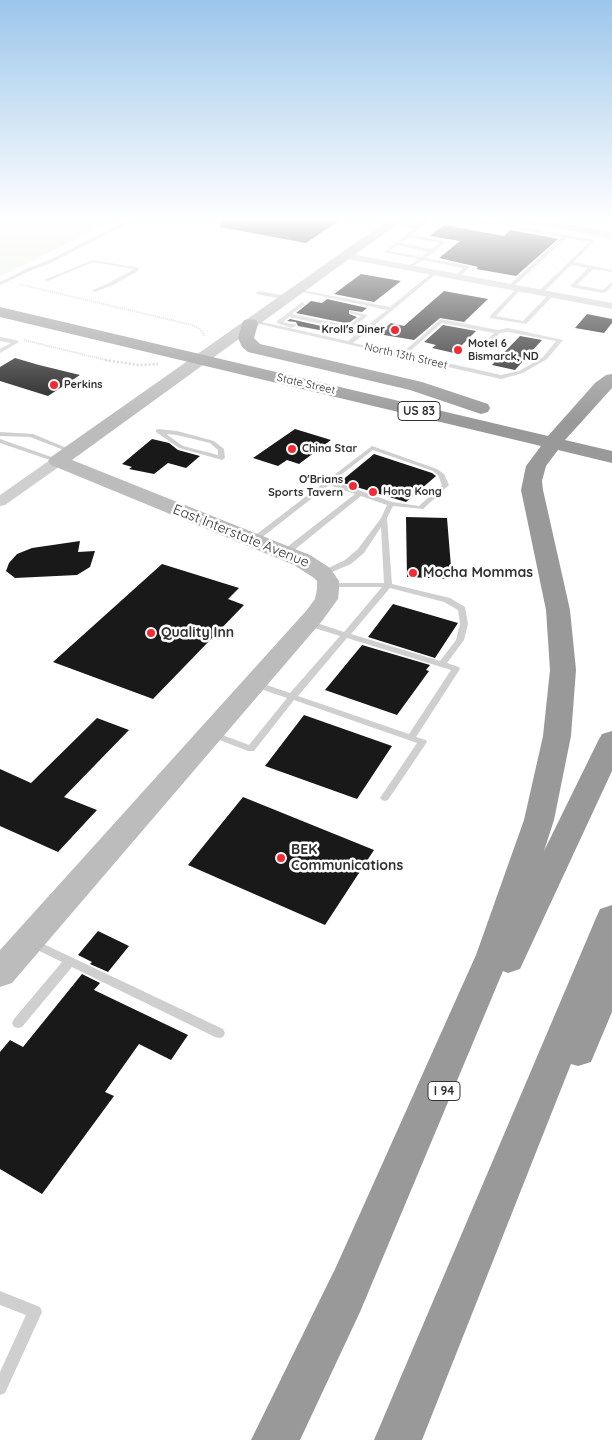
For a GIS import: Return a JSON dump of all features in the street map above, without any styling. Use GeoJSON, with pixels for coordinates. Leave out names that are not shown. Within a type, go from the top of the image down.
{"type":"FeatureCollection","features":[{"type":"Feature","properties":{"kind":"highway"},"geometry":{"type":"LineString","coordinates":[[0,296],[18,292]]}},
{"type":"Feature","properties":{"kind":"highway"},"geometry":{"type":"LineString","coordinates":[[0,305],[58,317],[126,326]]}},
{"type":"Feature","properties":{"kind":"highway","name":"State Street"},"geometry":{"type":"LineString","coordinates":[[0,312],[205,345],[481,408],[607,452]]}},
{"type":"Feature","properties":{"kind":"highway"},"geometry":{"type":"LineString","coordinates":[[251,323],[246,338],[248,343],[254,348],[416,386],[481,408]]}},
{"type":"Feature","properties":{"kind":"highway","name":"State Street"},"geometry":{"type":"LineString","coordinates":[[205,345],[244,370],[559,435],[612,438]]}},
{"type":"Feature","properties":{"kind":"highway"},"geometry":{"type":"LineString","coordinates":[[244,370],[266,379],[522,443],[528,451],[534,473]]}},
{"type":"Feature","properties":{"kind":"highway"},"geometry":{"type":"LineString","coordinates":[[345,1297],[493,955],[539,820],[556,736],[563,670],[555,592],[532,490],[534,473],[536,466],[559,435],[601,386],[612,379]]}},
{"type":"Feature","properties":{"kind":"highway","name":"I 94"},"geometry":{"type":"LineString","coordinates":[[276,1440],[612,741]]}},
{"type":"Feature","properties":{"kind":"highway"},"geometry":{"type":"LineString","coordinates":[[398,1440],[612,918]]}},
{"type":"Feature","properties":{"kind":"highway"},"geometry":{"type":"LineString","coordinates":[[411,1440],[612,971]]}},
{"type":"Feature","properties":{"kind":"street"},"geometry":{"type":"LineString","coordinates":[[0,502],[64,456],[205,345],[289,304],[309,287]]}},
{"type":"Feature","properties":{"kind":"street"},"geometry":{"type":"LineString","coordinates":[[510,287],[612,306]]}},
{"type":"Feature","properties":{"kind":"street","name":"East Interstate Avenue"},"geometry":{"type":"LineString","coordinates":[[64,456],[302,560],[325,579]]}},
{"type":"Feature","properties":{"kind":"street"},"geometry":{"type":"LineString","coordinates":[[0,973],[308,623],[326,598],[325,579]]}},
{"type":"Feature","properties":{"kind":"lane"},"geometry":{"type":"LineString","coordinates":[[95,291],[102,287]]}},
{"type":"Feature","properties":{"kind":"lane"},"geometry":{"type":"LineString","coordinates":[[349,344],[418,287]]}},
{"type":"Feature","properties":{"kind":"lane"},"geometry":{"type":"LineString","coordinates":[[540,293],[546,287]]}},
{"type":"Feature","properties":{"kind":"lane"},"geometry":{"type":"LineString","coordinates":[[579,287],[604,292],[608,287]]}},
{"type":"Feature","properties":{"kind":"lane"},"geometry":{"type":"LineString","coordinates":[[514,288],[492,316],[524,323],[551,296]]}},
{"type":"Feature","properties":{"kind":"lane"},"geometry":{"type":"LineString","coordinates":[[259,293],[289,304],[392,309]]}},
{"type":"Feature","properties":{"kind":"lane"},"geometry":{"type":"LineString","coordinates":[[289,304],[309,303]]}},
{"type":"Feature","properties":{"kind":"lane"},"geometry":{"type":"LineString","coordinates":[[289,304],[295,324]]}},
{"type":"Feature","properties":{"kind":"lane"},"geometry":{"type":"LineString","coordinates":[[289,304],[279,322],[306,324],[340,331],[353,325],[365,315],[352,312]]}},
{"type":"Feature","properties":{"kind":"lane"},"geometry":{"type":"LineString","coordinates":[[402,355],[441,321],[498,332]]}},
{"type":"Feature","properties":{"kind":"lane","name":"North 13th Street"},"geometry":{"type":"LineString","coordinates":[[251,323],[295,324],[349,344],[501,377],[521,372],[545,358],[560,340],[508,330],[498,332]]}},
{"type":"Feature","properties":{"kind":"lane"},"geometry":{"type":"LineString","coordinates":[[295,324],[306,324],[340,331]]}},
{"type":"Feature","properties":{"kind":"lane"},"geometry":{"type":"LineString","coordinates":[[483,347],[498,332]]}},
{"type":"Feature","properties":{"kind":"lane"},"geometry":{"type":"LineString","coordinates":[[0,339],[16,342],[0,351]]}},
{"type":"Feature","properties":{"kind":"lane"},"geometry":{"type":"LineString","coordinates":[[158,431],[181,446],[222,454]]}},
{"type":"Feature","properties":{"kind":"lane"},"geometry":{"type":"LineString","coordinates":[[158,431],[177,433],[212,442],[222,454]]}},
{"type":"Feature","properties":{"kind":"lane"},"geometry":{"type":"LineString","coordinates":[[0,434],[30,435],[64,456]]}},
{"type":"Feature","properties":{"kind":"lane"},"geometry":{"type":"LineString","coordinates":[[0,440],[64,456]]}},
{"type":"Feature","properties":{"kind":"lane"},"geometry":{"type":"LineString","coordinates":[[253,540],[328,482],[372,448],[435,470],[442,474],[446,485],[421,508],[391,504],[328,482]]}},
{"type":"Feature","properties":{"kind":"lane"},"geometry":{"type":"LineString","coordinates":[[285,553],[360,493]]}},
{"type":"Feature","properties":{"kind":"lane"},"geometry":{"type":"LineString","coordinates":[[325,579],[361,551],[384,518],[391,504]]}},
{"type":"Feature","properties":{"kind":"lane"},"geometry":{"type":"LineString","coordinates":[[211,734],[250,749],[345,634],[388,586],[384,518]]}},
{"type":"Feature","properties":{"kind":"lane"},"geometry":{"type":"LineString","coordinates":[[325,579],[388,586],[447,600],[462,609],[464,624],[460,640],[442,664]]}},
{"type":"Feature","properties":{"kind":"lane"},"geometry":{"type":"LineString","coordinates":[[308,623],[456,668],[411,738]]}},
{"type":"Feature","properties":{"kind":"lane"},"geometry":{"type":"LineString","coordinates":[[255,684],[423,742],[385,798]]}},
{"type":"Feature","properties":{"kind":"lane"},"geometry":{"type":"LineString","coordinates":[[28,941],[219,1033]]}},
{"type":"Feature","properties":{"kind":"lane"},"geometry":{"type":"LineString","coordinates":[[18,1023],[70,961]]}},
{"type":"Feature","properties":{"kind":"lane"},"geometry":{"type":"LineString","coordinates":[[0,1298],[35,1312],[0,1388]]}},
{"type":"Feature","properties":{"kind":"path"},"geometry":{"type":"LineString","coordinates":[[18,292],[192,325],[199,328],[205,345]]}},
{"type":"Feature","properties":{"kind":"path"},"geometry":{"type":"LineString","coordinates":[[21,339],[119,363],[139,365],[159,363]]}},
{"type":"Feature","properties":{"kind":"building"},"geometry":{"type":"Polygon","coordinates":[[[343,287],[393,287],[374,302],[334,294],[343,287]]]}},
{"type":"Feature","properties":{"kind":"building"},"geometry":{"type":"Polygon","coordinates":[[[444,291],[488,299],[464,322],[440,318],[414,340],[378,334],[391,323],[404,326],[444,291]]]}},
{"type":"Feature","properties":{"kind":"building"},"geometry":{"type":"Polygon","coordinates":[[[327,299],[367,308],[362,312],[349,310],[349,314],[357,317],[345,323],[296,313],[311,301],[322,303],[327,299]]]}},
{"type":"Feature","properties":{"kind":"building"},"geometry":{"type":"Polygon","coordinates":[[[587,314],[612,319],[612,323],[604,333],[575,328],[587,314]]]}},
{"type":"Feature","properties":{"kind":"building"},"geometry":{"type":"Polygon","coordinates":[[[290,319],[339,330],[335,333],[298,326],[296,322],[287,321],[290,319]]]}},
{"type":"Feature","properties":{"kind":"building"},"geometry":{"type":"Polygon","coordinates":[[[443,325],[476,331],[454,353],[432,348],[436,345],[424,342],[443,325]]]}},
{"type":"Feature","properties":{"kind":"building"},"geometry":{"type":"Polygon","coordinates":[[[520,336],[542,340],[515,370],[492,365],[520,336]]]}},
{"type":"Feature","properties":{"kind":"building"},"geometry":{"type":"Polygon","coordinates":[[[15,358],[80,375],[48,396],[0,381],[0,367],[15,358]]]}},
{"type":"Feature","properties":{"kind":"building","name":"China Star"},"geometry":{"type":"Polygon","coordinates":[[[295,429],[331,440],[299,464],[287,460],[278,466],[253,458],[295,429]]]}},
{"type":"Feature","properties":{"kind":"building"},"geometry":{"type":"Polygon","coordinates":[[[152,439],[169,443],[178,450],[200,456],[186,468],[168,463],[154,474],[129,469],[132,467],[122,464],[152,439]]]}},
{"type":"Feature","properties":{"kind":"building"},"geometry":{"type":"Polygon","coordinates":[[[374,454],[436,476],[406,502],[340,482],[374,454]]]}},
{"type":"Feature","properties":{"kind":"building"},"geometry":{"type":"Polygon","coordinates":[[[406,517],[447,518],[452,579],[407,577],[406,517]]]}},
{"type":"Feature","properties":{"kind":"building"},"geometry":{"type":"Polygon","coordinates":[[[80,541],[78,552],[95,551],[90,567],[77,575],[15,578],[6,571],[9,563],[17,554],[32,548],[80,541]]]}},
{"type":"Feature","properties":{"kind":"building","name":"Quality Inn"},"geometry":{"type":"Polygon","coordinates":[[[162,564],[239,588],[228,599],[244,605],[153,699],[53,662],[162,564]]]}},
{"type":"Feature","properties":{"kind":"building"},"geometry":{"type":"Polygon","coordinates":[[[393,604],[458,623],[435,658],[368,637],[393,604]]]}},
{"type":"Feature","properties":{"kind":"building"},"geometry":{"type":"Polygon","coordinates":[[[362,645],[430,665],[426,670],[429,671],[397,715],[325,690],[362,645]]]}},
{"type":"Feature","properties":{"kind":"building"},"geometry":{"type":"Polygon","coordinates":[[[304,715],[392,746],[357,799],[265,766],[304,715]]]}},
{"type":"Feature","properties":{"kind":"building"},"geometry":{"type":"Polygon","coordinates":[[[97,718],[129,730],[64,797],[97,810],[58,852],[0,826],[0,769],[31,783],[97,718]]]}},
{"type":"Feature","properties":{"kind":"building","name":"BEK Communications"},"geometry":{"type":"Polygon","coordinates":[[[243,797],[374,850],[325,925],[188,865],[243,797]]]}},
{"type":"Feature","properties":{"kind":"building"},"geometry":{"type":"Polygon","coordinates":[[[98,931],[129,946],[108,972],[90,964],[92,962],[78,955],[98,931]]]}},
{"type":"Feature","properties":{"kind":"building"},"geometry":{"type":"Polygon","coordinates":[[[82,974],[100,983],[94,990],[188,1035],[171,1060],[139,1044],[105,1092],[114,1096],[42,1194],[0,1169],[0,1052],[10,1040],[23,1047],[82,974]]]}},
{"type":"Feature","properties":{"kind":"place","name":"Kroll's Diner"},"geometry":{"type":"Point","coordinates":[395,330]}},
{"type":"Feature","properties":{"kind":"place","name":"Motel 6 Bismarck, ND"},"geometry":{"type":"Point","coordinates":[458,350]}},
{"type":"Feature","properties":{"kind":"place","name":"Perkins"},"geometry":{"type":"Point","coordinates":[54,385]}},
{"type":"Feature","properties":{"kind":"place","name":"China Star"},"geometry":{"type":"Point","coordinates":[292,449]}},
{"type":"Feature","properties":{"kind":"place","name":"O'Brians Sports Tavern"},"geometry":{"type":"Point","coordinates":[353,486]}},
{"type":"Feature","properties":{"kind":"place","name":"Hong Kong"},"geometry":{"type":"Point","coordinates":[373,492]}},
{"type":"Feature","properties":{"kind":"place","name":"Mocha Mommas"},"geometry":{"type":"Point","coordinates":[413,573]}},
{"type":"Feature","properties":{"kind":"place","name":"Quality Inn"},"geometry":{"type":"Point","coordinates":[151,633]}},
{"type":"Feature","properties":{"kind":"place","name":"BEK Communications"},"geometry":{"type":"Point","coordinates":[281,858]}}]}
